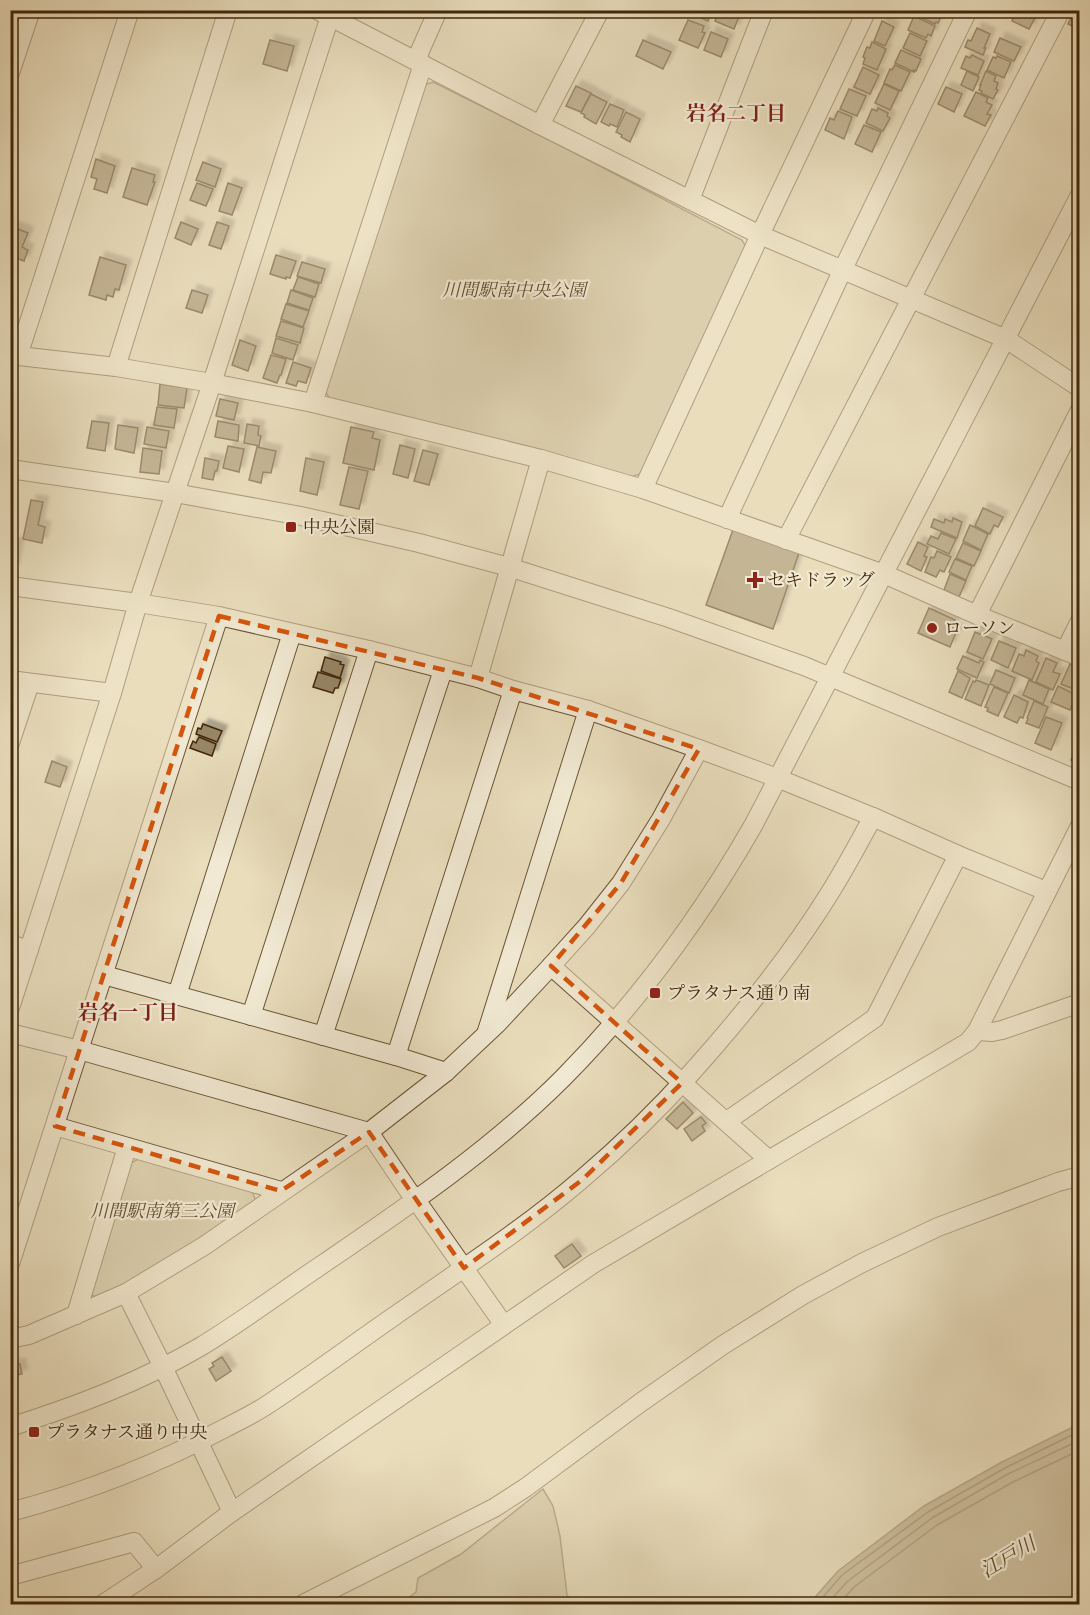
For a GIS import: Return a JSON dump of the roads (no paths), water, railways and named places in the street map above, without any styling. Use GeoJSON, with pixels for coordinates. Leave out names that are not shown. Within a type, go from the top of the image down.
{"type":"FeatureCollection","features":[{"type":"Feature","properties":{"kind":"street"},"geometry":{"type":"LineString","coordinates":[[10,73],[31,10]]}},
{"type":"Feature","properties":{"kind":"street"},"geometry":{"type":"LineString","coordinates":[[130,10],[14,356],[116,367],[212,383],[313,403],[540,459],[643,489],[884,574],[1072,654],[1080,621]]}},
{"type":"Feature","properties":{"kind":"street"},"geometry":{"type":"LineString","coordinates":[[116,367],[228,10]]}},
{"type":"Feature","properties":{"kind":"street"},"geometry":{"type":"LineString","coordinates":[[313,403],[419,62],[438,10]]}},
{"type":"Feature","properties":{"kind":"street"},"geometry":{"type":"LineString","coordinates":[[540,125],[600,10]]}},
{"type":"Feature","properties":{"kind":"street"},"geometry":{"type":"LineString","coordinates":[[690,200],[764,10]]}},
{"type":"Feature","properties":{"kind":"street"},"geometry":{"type":"LineString","coordinates":[[643,489],[867,10]]}},
{"type":"Feature","properties":{"kind":"street"},"geometry":{"type":"LineString","coordinates":[[727,519],[843,269],[968,10]]}},
{"type":"Feature","properties":{"kind":"street"},"geometry":{"type":"LineString","coordinates":[[786,540],[1061,10]]}},
{"type":"Feature","properties":{"kind":"street"},"geometry":{"type":"LineString","coordinates":[[10,1008],[112,693],[138,603],[212,383],[326,13],[540,125],[760,235],[1006,339],[1080,388]]}},
{"type":"Feature","properties":{"kind":"street"},"geometry":{"type":"LineString","coordinates":[[10,1427],[106,1394],[163,1367],[200,1347],[257,1310],[416,1200],[489,1144],[561,1080],[615,1024],[653,977],[706,903],[734,859],[1080,195]]}},
{"type":"Feature","properties":{"kind":"street"},"geometry":{"type":"LineString","coordinates":[[977,615],[1080,410]]}},
{"type":"Feature","properties":{"kind":"street"},"geometry":{"type":"LineString","coordinates":[[478,678],[540,459]]}},
{"type":"Feature","properties":{"kind":"street"},"geometry":{"type":"LineString","coordinates":[[10,469],[175,492],[301,516],[419,543],[509,567],[669,618],[831,676],[1080,782]]}},
{"type":"Feature","properties":{"kind":"street"},"geometry":{"type":"LineString","coordinates":[[10,586],[219,616],[369,650],[588,710],[777,778],[1046,891]]}},
{"type":"Feature","properties":{"kind":"street"},"geometry":{"type":"LineString","coordinates":[[10,1264],[219,616]]}},
{"type":"Feature","properties":{"kind":"street"},"geometry":{"type":"LineString","coordinates":[[177,996],[292,633]]}},
{"type":"Feature","properties":{"kind":"street"},"geometry":{"type":"LineString","coordinates":[[251,1016],[369,650]]}},
{"type":"Feature","properties":{"kind":"street"},"geometry":{"type":"LineString","coordinates":[[323,1036],[443,670]]}},
{"type":"Feature","properties":{"kind":"street"},"geometry":{"type":"LineString","coordinates":[[10,680],[112,693]]}},
{"type":"Feature","properties":{"kind":"street"},"geometry":{"type":"LineString","coordinates":[[10,743],[30,683]]}},
{"type":"Feature","properties":{"kind":"street"},"geometry":{"type":"LineString","coordinates":[[396,1056],[513,690]]}},
{"type":"Feature","properties":{"kind":"street"},"geometry":{"type":"LineString","coordinates":[[487,1033],[588,710]]}},
{"type":"Feature","properties":{"kind":"street"},"geometry":{"type":"LineString","coordinates":[[10,1339],[29,1335],[126,1293],[204,1246],[369,1132],[446,1072],[551,966],[621,883],[661,819],[699,749]]}},
{"type":"Feature","properties":{"kind":"street"},"geometry":{"type":"LineString","coordinates":[[11,1513],[101,1485],[199,1442],[266,1406],[503,1242],[582,1180],[635,1132],[736,1022],[831,892],[873,817]]}},
{"type":"Feature","properties":{"kind":"street"},"geometry":{"type":"LineString","coordinates":[[103,1605],[232,1512],[593,1264],[968,1041],[976,1031],[1080,826]]}},
{"type":"Feature","properties":{"kind":"street"},"geometry":{"type":"LineString","coordinates":[[727,1120],[875,1018],[958,855]]}},
{"type":"Feature","properties":{"kind":"street"},"geometry":{"type":"LineString","coordinates":[[10,944],[29,950]]}},
{"type":"Feature","properties":{"kind":"street"},"geometry":{"type":"LineString","coordinates":[[551,966],[727,1120],[769,1160]]}},
{"type":"Feature","properties":{"kind":"street"},"geometry":{"type":"LineString","coordinates":[[104,975],[446,1072]]}},
{"type":"Feature","properties":{"kind":"street"},"geometry":{"type":"LineString","coordinates":[[976,1031],[1002,1030],[1080,1003]]}},
{"type":"Feature","properties":{"kind":"street"},"geometry":{"type":"LineString","coordinates":[[10,1033],[79,1050],[369,1132],[504,1325]]}},
{"type":"Feature","properties":{"kind":"street"},"geometry":{"type":"LineString","coordinates":[[55,1126],[281,1191]]}},
{"type":"Feature","properties":{"kind":"street"},"geometry":{"type":"LineString","coordinates":[[76,1315],[126,1147]]}},
{"type":"Feature","properties":{"kind":"street"},"geometry":{"type":"LineString","coordinates":[[303,1605],[494,1508],[723,1345],[803,1295],[862,1263],[939,1227],[1058,1182],[1080,1176]]}},
{"type":"Feature","properties":{"kind":"street"},"geometry":{"type":"LineString","coordinates":[[126,1293],[232,1512]]}},
{"type":"Feature","properties":{"kind":"street"},"geometry":{"type":"LineString","coordinates":[[10,1576],[134,1542],[156,1569]]}},
{"type":"Feature","properties":{"kind":"water","name":"江戸川"},"geometry":{"type":"Polygon","coordinates":[[[1079,1424],[1079,1604],[809,1604],[838,1571],[924,1506],[1002,1462],[1079,1424]]]}},
{"type":"Feature","properties":{"kind":"place","name":"中央公園"},"geometry":{"type":"Point","coordinates":[291,527]}},
{"type":"Feature","properties":{"kind":"place","name":"セキドラッグ"},"geometry":{"type":"Point","coordinates":[755,580]}},
{"type":"Feature","properties":{"kind":"place","name":"ローソン"},"geometry":{"type":"Point","coordinates":[932,628]}},
{"type":"Feature","properties":{"kind":"place","name":"プラタナス通り南"},"geometry":{"type":"Point","coordinates":[655,993]}},
{"type":"Feature","properties":{"kind":"place","name":"プラタナス通り中央"},"geometry":{"type":"Point","coordinates":[34,1432]}},
{"type":"Feature","properties":{"kind":"district","name":"岩名二丁目"},"geometry":{"type":"Point","coordinates":[736,113]}},
{"type":"Feature","properties":{"kind":"district","name":"岩名一丁目"},"geometry":{"type":"Point","coordinates":[128,1012]}},
{"type":"Feature","properties":{"kind":"park label","name":"川間駅南中央公園"},"geometry":{"type":"Point","coordinates":[514,290]}},
{"type":"Feature","properties":{"kind":"park label","name":"川間駅南第三公園"},"geometry":{"type":"Point","coordinates":[162,1211]}}]}
